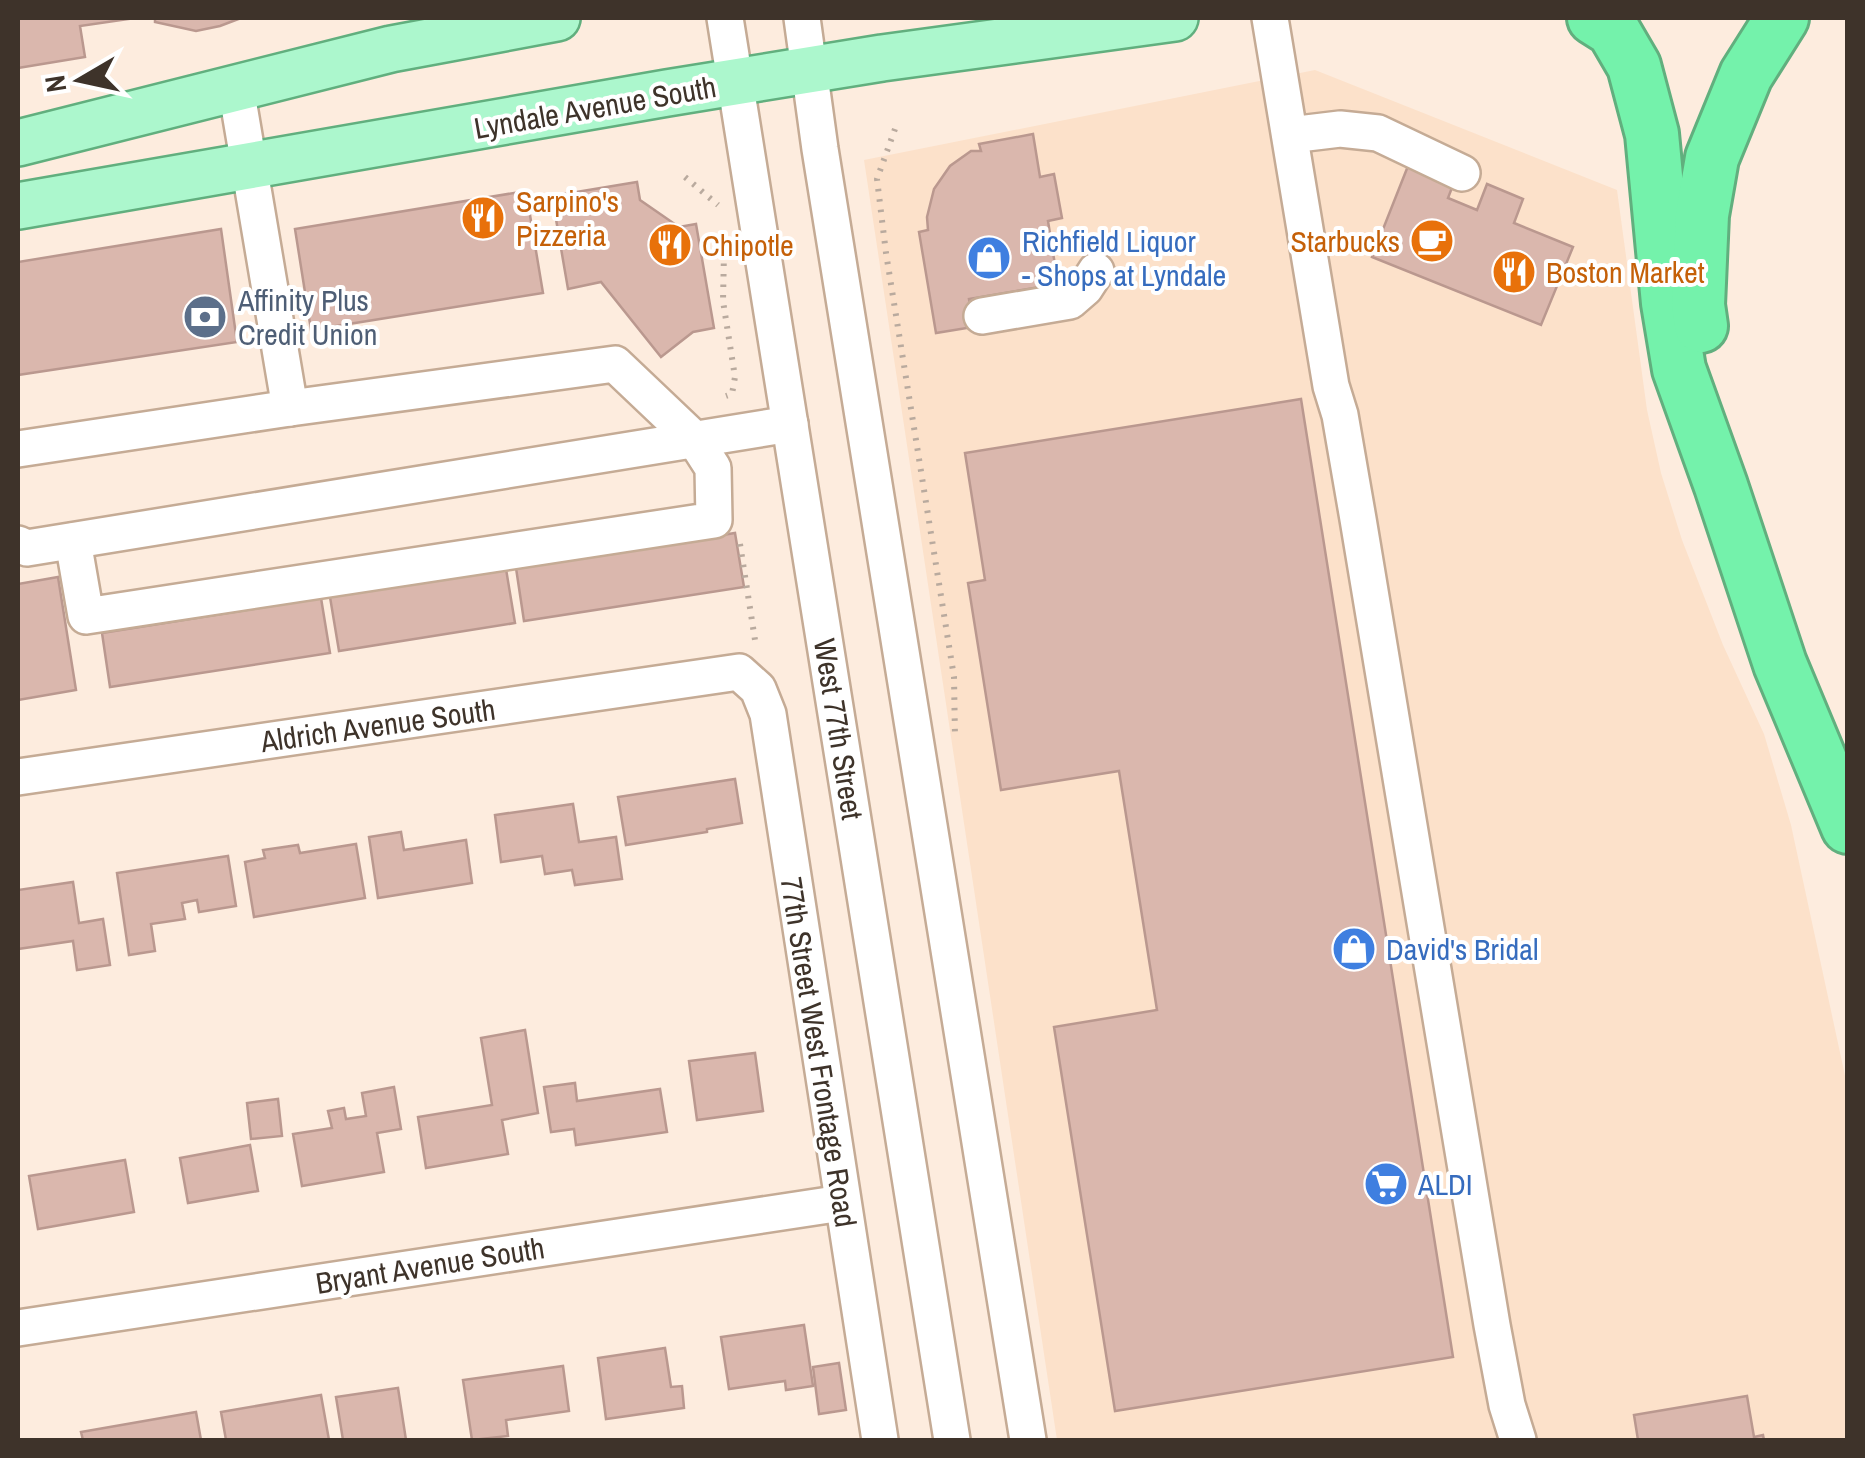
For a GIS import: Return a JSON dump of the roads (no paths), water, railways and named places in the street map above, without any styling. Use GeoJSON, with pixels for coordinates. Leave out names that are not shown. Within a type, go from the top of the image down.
{"type":"FeatureCollection","features":[{"type":"Feature","properties":{"kind":"highway"},"geometry":{"type":"LineString","coordinates":[[1594,18],[1613,30],[1634,66],[1652,134],[1668,303],[1679,369],[1780,664],[1848,827]]}},
{"type":"Feature","properties":{"kind":"highway"},"geometry":{"type":"LineString","coordinates":[[1721,486],[1698,305],[1702,215],[1712,158],[1746,75],[1782,18]]}},
{"type":"Feature","properties":{"kind":"main road"},"geometry":{"type":"LineString","coordinates":[[18,143],[391,48],[557,18]]}},
{"type":"Feature","properties":{"kind":"main road","name":"Lyndale Avenue South"},"geometry":{"type":"LineString","coordinates":[[18,206],[882,58],[1175,18]]}},
{"type":"Feature","properties":{"kind":"street","name":"West 77th Street"},"geometry":{"type":"LineString","coordinates":[[726,18],[952,1440]]}},
{"type":"Feature","properties":{"kind":"street"},"geometry":{"type":"LineString","coordinates":[[802,18],[1028,1440]]}},
{"type":"Feature","properties":{"kind":"street"},"geometry":{"type":"LineString","coordinates":[[1270,18],[1490,1308],[1507,1405],[1518,1440]]}},
{"type":"Feature","properties":{"kind":"street"},"geometry":{"type":"LineString","coordinates":[[236,88],[290,408]]}},
{"type":"Feature","properties":{"kind":"street"},"geometry":{"type":"LineString","coordinates":[[1290,135],[1340,129],[1378,132],[1462,172]]}},
{"type":"Feature","properties":{"kind":"street"},"geometry":{"type":"LineString","coordinates":[[982,316],[1070,301],[1096,271]]}},
{"type":"Feature","properties":{"kind":"street"},"geometry":{"type":"LineString","coordinates":[[18,449],[615,364],[696,440],[713,468],[714,520],[86,616],[74,541]]}},
{"type":"Feature","properties":{"kind":"street"},"geometry":{"type":"LineString","coordinates":[[18,544],[27,548],[74,541],[790,424]]}},
{"type":"Feature","properties":{"kind":"street","name":"Aldrich Avenue South"},"geometry":{"type":"LineString","coordinates":[[18,777],[739,672]]}},
{"type":"Feature","properties":{"kind":"street","name":"77th Street West Frontage Road"},"geometry":{"type":"LineString","coordinates":[[739,672],[758,690],[768,714],[880,1440]]}},
{"type":"Feature","properties":{"kind":"street","name":"Bryant Avenue South"},"geometry":{"type":"LineString","coordinates":[[18,1328],[842,1203]]}},
{"type":"Feature","properties":{"kind":"place","name":"Sarpino's Pizzeria"},"geometry":{"type":"Point","coordinates":[483,218]}},
{"type":"Feature","properties":{"kind":"place","name":"Starbucks"},"geometry":{"type":"Point","coordinates":[1432,241]}},
{"type":"Feature","properties":{"kind":"place","name":"Chipotle"},"geometry":{"type":"Point","coordinates":[670,245]}},
{"type":"Feature","properties":{"kind":"place","name":"Richfield Liquor - Shops at Lyndale"},"geometry":{"type":"Point","coordinates":[989,258]}},
{"type":"Feature","properties":{"kind":"place","name":"Boston Market"},"geometry":{"type":"Point","coordinates":[1514,272]}},
{"type":"Feature","properties":{"kind":"place","name":"Affinity Plus Credit Union"},"geometry":{"type":"Point","coordinates":[205,317]}},
{"type":"Feature","properties":{"kind":"place","name":"David's Bridal"},"geometry":{"type":"Point","coordinates":[1354,949]}},
{"type":"Feature","properties":{"kind":"place","name":"ALDI"},"geometry":{"type":"Point","coordinates":[1386,1184]}}]}
